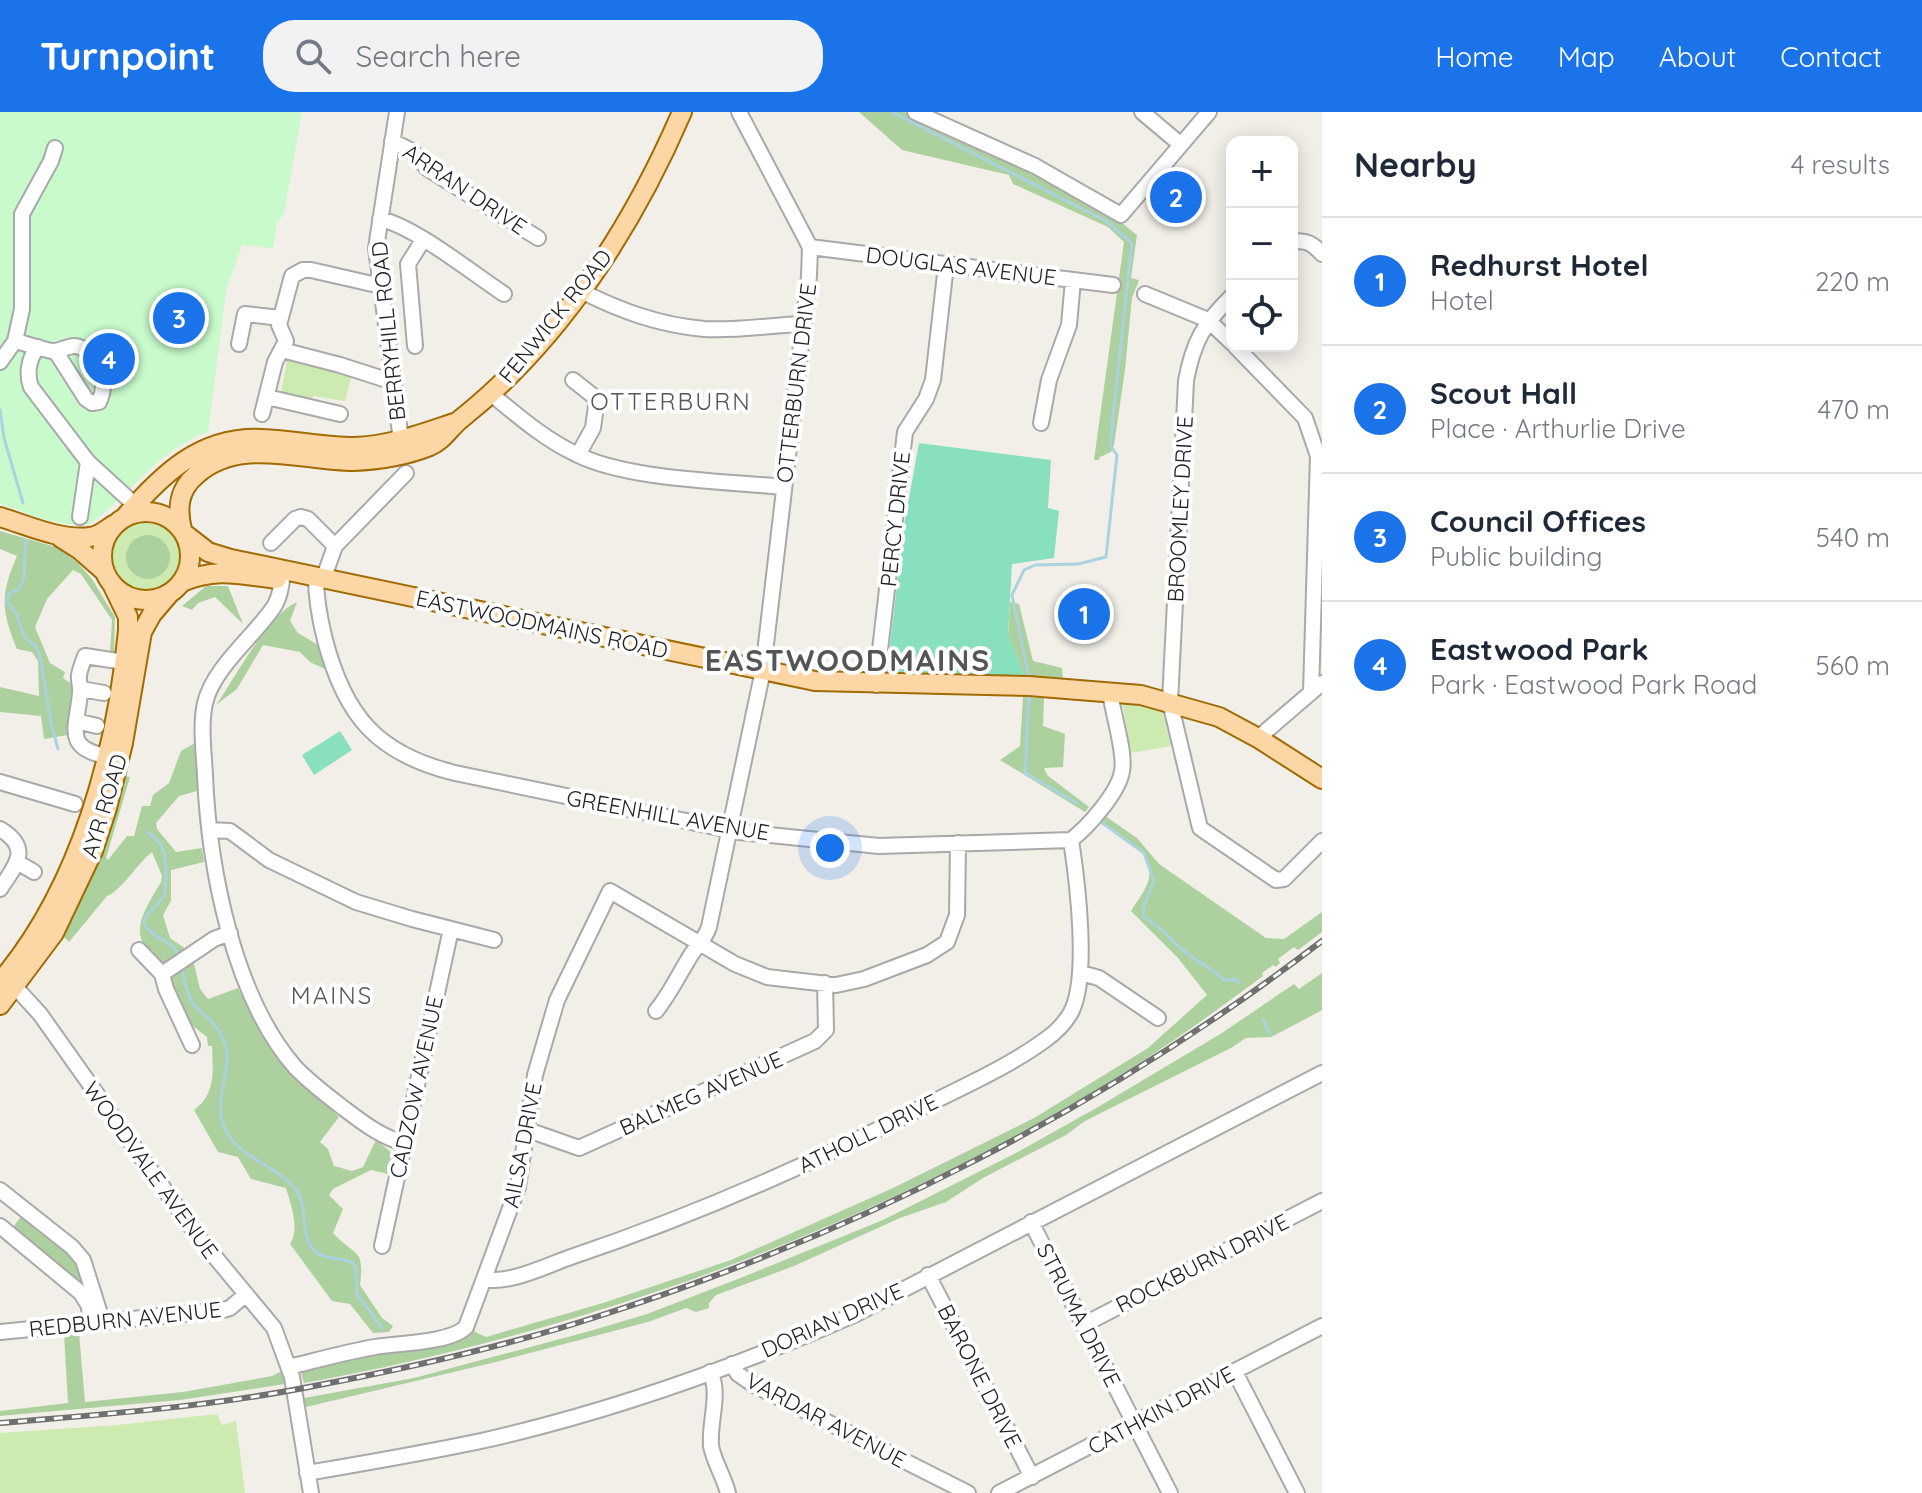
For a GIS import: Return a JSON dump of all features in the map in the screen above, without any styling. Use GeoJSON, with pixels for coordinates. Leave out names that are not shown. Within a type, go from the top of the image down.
{"type":"FeatureCollection","features":[{"type":"Feature","properties":{"kind":"main road","name":"FENWICK ROAD"},"geometry":{"type":"LineString","coordinates":[[184,532],[179,507],[183,492],[193,477],[222,459],[256,453],[349,461],[374,460],[403,456],[435,443],[490,393],[551,329],[603,262],[643,195],[682,112]]}},
{"type":"Feature","properties":{"kind":"main road","name":"FENWICK ROAD"},"geometry":{"type":"LineString","coordinates":[[125,515],[184,459],[219,443],[251,438],[355,447],[403,456]]}},
{"type":"Feature","properties":{"kind":"main road"},"geometry":{"type":"LineString","coordinates":[[0,517],[51,533],[91,537],[125,515],[155,512],[168,517],[184,532],[190,559],[176,588],[158,599],[144,600],[129,597],[80,550],[51,533]]}},
{"type":"Feature","properties":{"kind":"main road"},"geometry":{"type":"LineString","coordinates":[[109,579],[102,547],[125,515]]}},
{"type":"Feature","properties":{"kind":"main road","name":"EASTWOODMAINS ROAD"},"geometry":{"type":"LineString","coordinates":[[184,532],[198,546],[216,555],[282,574]]}},
{"type":"Feature","properties":{"kind":"main road","name":"EASTWOODMAINS ROAD"},"geometry":{"type":"LineString","coordinates":[[176,588],[206,573],[282,574],[815,681],[1110,691],[1170,702],[1219,717],[1322,779]]}},
{"type":"Feature","properties":{"kind":"main road","name":"AYR ROAD"},"geometry":{"type":"LineString","coordinates":[[4,991],[68,870],[85,831],[106,756],[124,662],[128,617],[109,579]]}},
{"type":"Feature","properties":{"kind":"main road","name":"AYR ROAD"},"geometry":{"type":"LineString","coordinates":[[4,991],[54,933],[81,879],[107,808],[123,743],[142,632],[152,614],[176,588]]}},
{"type":"Feature","properties":{"kind":"street","name":"BERRYHILL ROAD"},"geometry":{"type":"LineString","coordinates":[[397,112],[376,248],[403,456]]}},
{"type":"Feature","properties":{"kind":"street"},"geometry":{"type":"LineString","coordinates":[[739,112],[810,247]]}},
{"type":"Feature","properties":{"kind":"street"},"geometry":{"type":"LineString","coordinates":[[915,112],[1035,166],[1121,215],[1209,112]]}},
{"type":"Feature","properties":{"kind":"street"},"geometry":{"type":"LineString","coordinates":[[1142,112],[1180,144]]}},
{"type":"Feature","properties":{"kind":"street","name":"ARRAN DRIVE"},"geometry":{"type":"LineString","coordinates":[[392,141],[412,151],[428,169],[538,238]]}},
{"type":"Feature","properties":{"kind":"street"},"geometry":{"type":"LineString","coordinates":[[2,357],[15,341],[23,300],[22,214],[55,148]]}},
{"type":"Feature","properties":{"kind":"street"},"geometry":{"type":"LineString","coordinates":[[380,219],[394,222],[504,294]]}},
{"type":"Feature","properties":{"kind":"street"},"geometry":{"type":"LineString","coordinates":[[415,346],[408,264],[423,240]]}},
{"type":"Feature","properties":{"kind":"street"},"geometry":{"type":"LineString","coordinates":[[1298,240],[1312,244],[1322,254]]}},
{"type":"Feature","properties":{"kind":"street","name":"DOUGLAS AVENUE"},"geometry":{"type":"LineString","coordinates":[[810,247],[1113,285]]}},
{"type":"Feature","properties":{"kind":"street","name":"OTTERBURN DRIVE"},"geometry":{"type":"LineString","coordinates":[[656,1011],[698,944],[705,938],[709,927],[763,670],[804,324],[810,247]]}},
{"type":"Feature","properties":{"kind":"street","name":"PERCY DRIVE"},"geometry":{"type":"LineString","coordinates":[[876,685],[905,432],[926,399],[933,380],[946,265]]}},
{"type":"Feature","properties":{"kind":"street"},"geometry":{"type":"LineString","coordinates":[[262,414],[275,362],[286,341],[279,325],[289,280],[303,270],[381,286]]}},
{"type":"Feature","properties":{"kind":"street"},"geometry":{"type":"LineString","coordinates":[[1041,423],[1049,380],[1069,325],[1073,280]]}},
{"type":"Feature","properties":{"kind":"street"},"geometry":{"type":"LineString","coordinates":[[581,291],[618,310],[663,324],[707,329],[804,324]]}},
{"type":"Feature","properties":{"kind":"street"},"geometry":{"type":"LineString","coordinates":[[1145,294],[1208,320],[1226,337]]}},
{"type":"Feature","properties":{"kind":"street","name":"BROOMLEY DRIVE"},"geometry":{"type":"LineString","coordinates":[[1226,302],[1208,320],[1190,358],[1186,381],[1170,702],[1200,828],[1276,880],[1284,879],[1322,841]]}},
{"type":"Feature","properties":{"kind":"street"},"geometry":{"type":"LineString","coordinates":[[239,344],[245,314],[281,318]]}},
{"type":"Feature","properties":{"kind":"street"},"geometry":{"type":"LineString","coordinates":[[15,341],[56,352]]}},
{"type":"Feature","properties":{"kind":"street"},"geometry":{"type":"LineString","coordinates":[[38,347],[32,354],[28,373],[31,387],[103,477],[125,515]]}},
{"type":"Feature","properties":{"kind":"street"},"geometry":{"type":"LineString","coordinates":[[282,350],[393,382]]}},
{"type":"Feature","properties":{"kind":"street"},"geometry":{"type":"LineString","coordinates":[[1242,352],[1305,418],[1318,456],[1317,687],[1258,738]]}},
{"type":"Feature","properties":{"kind":"street"},"geometry":{"type":"LineString","coordinates":[[573,380],[597,399],[593,428],[578,455]]}},
{"type":"Feature","properties":{"kind":"street"},"geometry":{"type":"LineString","coordinates":[[490,393],[537,432],[578,455],[608,466],[783,487]]}},
{"type":"Feature","properties":{"kind":"street"},"geometry":{"type":"LineString","coordinates":[[267,397],[340,414]]}},
{"type":"Feature","properties":{"kind":"street"},"geometry":{"type":"LineString","coordinates":[[319,579],[335,546],[403,456]]}},
{"type":"Feature","properties":{"kind":"street"},"geometry":{"type":"LineString","coordinates":[[80,517],[88,462]]}},
{"type":"Feature","properties":{"kind":"street"},"geometry":{"type":"LineString","coordinates":[[271,543],[295,519],[301,517],[308,519],[335,546]]}},
{"type":"Feature","properties":{"kind":"street"},"geometry":{"type":"LineString","coordinates":[[282,574],[275,605],[236,651],[206,700],[204,730],[210,830],[216,871],[230,933],[252,995],[297,1069],[356,1118],[394,1141],[404,1143]]}},
{"type":"Feature","properties":{"kind":"street","name":"GREENHILL AVENUE"},"geometry":{"type":"LineString","coordinates":[[319,579],[322,624],[337,682],[362,721],[395,750],[435,768],[730,831],[879,846],[1071,840]]}},
{"type":"Feature","properties":{"kind":"street"},"geometry":{"type":"LineString","coordinates":[[123,743],[106,756],[85,751],[76,739],[76,721],[81,689],[78,678],[85,656],[124,662]]}},
{"type":"Feature","properties":{"kind":"street"},"geometry":{"type":"LineString","coordinates":[[81,689],[104,693]]}},
{"type":"Feature","properties":{"kind":"street"},"geometry":{"type":"LineString","coordinates":[[1071,840],[1085,830],[1117,785],[1123,769],[1110,691]]}},
{"type":"Feature","properties":{"kind":"street"},"geometry":{"type":"LineString","coordinates":[[76,721],[97,726]]}},
{"type":"Feature","properties":{"kind":"street"},"geometry":{"type":"LineString","coordinates":[[0,782],[75,804]]}},
{"type":"Feature","properties":{"kind":"street"},"geometry":{"type":"LineString","coordinates":[[0,829],[11,836],[18,848],[17,862],[0,889]]}},
{"type":"Feature","properties":{"kind":"street"},"geometry":{"type":"LineString","coordinates":[[210,830],[230,831],[269,860],[332,892],[381,910],[494,940]]}},
{"type":"Feature","properties":{"kind":"street","name":"ATHOLL DRIVE"},"geometry":{"type":"LineString","coordinates":[[484,1279],[503,1281],[723,1201],[835,1151],[963,1086],[1030,1050],[1057,1030],[1075,1004],[1081,973],[1071,840]]}},
{"type":"Feature","properties":{"kind":"street"},"geometry":{"type":"LineString","coordinates":[[698,944],[767,977],[836,985],[864,979],[927,955],[947,942],[957,915],[958,843]]}},
{"type":"Feature","properties":{"kind":"street"},"geometry":{"type":"LineString","coordinates":[[17,862],[34,872]]}},
{"type":"Feature","properties":{"kind":"street","name":"AILSA DRIVE"},"geometry":{"type":"LineString","coordinates":[[289,1367],[371,1348],[459,1334],[466,1327],[518,1187],[535,1075],[557,1000],[607,893],[615,892],[698,944]]}},
{"type":"Feature","properties":{"kind":"street","name":"CADZOW AVENUE"},"geometry":{"type":"LineString","coordinates":[[382,1246],[451,929]]}},
{"type":"Feature","properties":{"kind":"street"},"geometry":{"type":"LineString","coordinates":[[162,974],[214,939],[230,933]]}},
{"type":"Feature","properties":{"kind":"street"},"geometry":{"type":"LineString","coordinates":[[139,950],[162,974],[192,1045]]}},
{"type":"Feature","properties":{"kind":"street"},"geometry":{"type":"LineString","coordinates":[[1081,973],[1099,978],[1158,1018]]}},
{"type":"Feature","properties":{"kind":"street","name":"BALMEG AVENUE"},"geometry":{"type":"LineString","coordinates":[[528,1130],[579,1148],[815,1041],[826,1030],[825,983]]}},
{"type":"Feature","properties":{"kind":"street","name":"WOODVALE AVENUE"},"geometry":{"type":"LineString","coordinates":[[4,991],[40,1014],[196,1234],[274,1328],[289,1367],[311,1493]]}},
{"type":"Feature","properties":{"kind":"street","name":"DORIAN DRIVE"},"geometry":{"type":"LineString","coordinates":[[307,1473],[496,1437],[599,1409],[732,1364],[856,1314],[1322,1073]]}},
{"type":"Feature","properties":{"kind":"street"},"geometry":{"type":"LineString","coordinates":[[0,1190],[72,1247],[83,1260],[96,1323]]}},
{"type":"Feature","properties":{"kind":"street","name":"ROCKBURN DRIVE"},"geometry":{"type":"LineString","coordinates":[[1083,1325],[1322,1201]]}},
{"type":"Feature","properties":{"kind":"street"},"geometry":{"type":"LineString","coordinates":[[21,1207],[2,1228],[81,1293],[96,1323]]}},
{"type":"Feature","properties":{"kind":"street","name":"STRUMA DRIVE"},"geometry":{"type":"LineString","coordinates":[[1031,1222],[1170,1493]]}},
{"type":"Feature","properties":{"kind":"street","name":"BARONE DRIVE"},"geometry":{"type":"LineString","coordinates":[[928,1275],[1032,1477]]}},
{"type":"Feature","properties":{"kind":"street","name":"REDBURN AVENUE"},"geometry":{"type":"LineString","coordinates":[[0,1332],[223,1310],[245,1295]]}},
{"type":"Feature","properties":{"kind":"street","name":"CATHKIN DRIVE"},"geometry":{"type":"LineString","coordinates":[[999,1493],[1322,1326]]}},
{"type":"Feature","properties":{"kind":"street","name":"VARDAR AVENUE"},"geometry":{"type":"LineString","coordinates":[[732,1364],[738,1374],[754,1385],[968,1493]]}},
{"type":"Feature","properties":{"kind":"street"},"geometry":{"type":"LineString","coordinates":[[710,1372],[716,1385],[711,1445],[728,1493]]}},
{"type":"Feature","properties":{"kind":"street"},"geometry":{"type":"LineString","coordinates":[[1235,1372],[1297,1493]]}},
{"type":"Feature","properties":{"kind":"green space"},"geometry":{"type":"Polygon","coordinates":[[[0,112],[302,112],[284,213],[277,224],[273,248],[242,245],[226,291],[208,432],[175,449],[90,524],[56,522],[0,504],[0,112]]]}},
{"type":"Feature","properties":{"kind":"green space"},"geometry":{"type":"Polygon","coordinates":[[[859,112],[904,112],[963,143],[1038,174],[1137,235],[1131,278],[1139,280],[1132,298],[1125,370],[1111,452],[1094,460],[1124,242],[1108,227],[1013,184],[1009,175],[902,150],[859,112]]]}},
{"type":"Feature","properties":{"kind":"green space"},"geometry":{"type":"Polygon","coordinates":[[[287,360],[352,375],[345,401],[314,396],[310,400],[281,394],[287,360]]]}},
{"type":"Feature","properties":{"kind":"green space"},"geometry":{"type":"Polygon","coordinates":[[[919,443],[1051,460],[1048,508],[1059,511],[1054,558],[1012,564],[1008,635],[1025,677],[889,675],[887,670],[904,525],[919,443]]]}},
{"type":"Feature","properties":{"kind":"green space"},"geometry":{"type":"Polygon","coordinates":[[[146,519],[160,522],[173,530],[181,543],[184,557],[181,571],[173,584],[160,592],[146,595],[132,592],[119,584],[111,571],[108,557],[111,543],[119,530],[132,522],[146,519]]]}},
{"type":"Feature","properties":{"kind":"green space"},"geometry":{"type":"Polygon","coordinates":[[[0,531],[59,548],[92,579],[115,617],[114,653],[110,654],[112,620],[81,574],[73,570],[47,599],[35,627],[50,663],[65,672],[63,678],[73,685],[68,735],[44,739],[41,716],[0,712],[0,687],[39,696],[38,661],[32,652],[17,649],[5,613],[5,592],[17,556],[0,549],[0,531]]]}},
{"type":"Feature","properties":{"kind":"green space"},"geometry":{"type":"Polygon","coordinates":[[[148,535],[163,542],[170,557],[163,572],[148,579],[133,572],[126,557],[133,542],[148,535]]]}},
{"type":"Feature","properties":{"kind":"green space"},"geometry":{"type":"Polygon","coordinates":[[[206,586],[228,586],[243,624],[215,597],[198,603],[192,610],[182,606],[206,586]]]}},
{"type":"Feature","properties":{"kind":"green space"},"geometry":{"type":"Polygon","coordinates":[[[297,602],[290,621],[298,633],[318,645],[325,669],[310,662],[300,652],[263,645],[237,689],[216,705],[275,619],[297,602]]]}},
{"type":"Feature","properties":{"kind":"green space"},"geometry":{"type":"Polygon","coordinates":[[[1010,602],[1019,604],[1033,661],[1062,668],[1063,678],[1025,677],[1008,636],[1010,602]]]}},
{"type":"Feature","properties":{"kind":"green space"},"geometry":{"type":"Polygon","coordinates":[[[1023,697],[1044,698],[1043,726],[1065,734],[1063,767],[1044,768],[1047,775],[1089,807],[1085,812],[1000,760],[1020,746],[1023,697]]]}},
{"type":"Feature","properties":{"kind":"green space"},"geometry":{"type":"Polygon","coordinates":[[[1122,702],[1163,711],[1171,746],[1131,753],[1122,702]]]}},
{"type":"Feature","properties":{"kind":"green space"},"geometry":{"type":"Polygon","coordinates":[[[340,731],[352,750],[314,775],[302,755],[340,731]]]}},
{"type":"Feature","properties":{"kind":"green space"},"geometry":{"type":"Polygon","coordinates":[[[197,742],[197,791],[179,796],[156,823],[157,829],[176,852],[202,848],[204,862],[171,870],[171,901],[163,915],[170,938],[186,949],[163,964],[151,954],[140,935],[143,915],[162,876],[152,852],[107,896],[69,942],[60,933],[107,841],[125,776],[130,777],[106,858],[108,860],[127,836],[134,836],[142,806],[150,806],[153,795],[169,783],[181,751],[197,742]]]}},
{"type":"Feature","properties":{"kind":"green space"},"geometry":{"type":"Polygon","coordinates":[[[1105,816],[1137,838],[1159,864],[1266,938],[1284,939],[1322,912],[1322,932],[1298,950],[1294,947],[1278,959],[1280,963],[1276,967],[1273,965],[1262,973],[1263,976],[1190,1029],[1088,1096],[973,1159],[882,1202],[789,1242],[598,1311],[403,1363],[304,1383],[301,1373],[304,1368],[469,1329],[486,1337],[603,1303],[731,1260],[893,1188],[1034,1118],[1148,1048],[1207,995],[1178,958],[1131,911],[1147,886],[1149,867],[1141,851],[1102,822],[1105,816]]]}},
{"type":"Feature","properties":{"kind":"green space"},"geometry":{"type":"Polygon","coordinates":[[[193,960],[200,989],[208,999],[238,988],[266,1042],[283,1064],[339,1117],[320,1142],[328,1149],[334,1166],[352,1171],[363,1167],[376,1140],[392,1153],[388,1174],[371,1170],[333,1189],[329,1195],[343,1209],[333,1233],[357,1254],[361,1264],[360,1285],[382,1318],[393,1326],[389,1332],[373,1333],[350,1304],[332,1301],[290,1244],[294,1224],[286,1188],[251,1179],[238,1157],[218,1152],[194,1110],[210,1089],[212,1046],[208,1046],[207,1037],[190,1024],[166,977],[193,960]]]}},
{"type":"Feature","properties":{"kind":"green space"},"geometry":{"type":"Polygon","coordinates":[[[1322,973],[1322,1010],[1315,1014],[1271,1037],[1246,1038],[1085,1121],[1066,1135],[983,1178],[946,1202],[900,1218],[794,1266],[716,1295],[709,1308],[696,1312],[686,1308],[648,1322],[496,1362],[306,1407],[304,1398],[414,1378],[647,1314],[883,1220],[1016,1153],[1098,1107],[1222,1033],[1294,984],[1299,989],[1322,973]]]}},
{"type":"Feature","properties":{"kind":"green space"},"geometry":{"type":"Polygon","coordinates":[[[22,1215],[74,1256],[83,1275],[81,1280],[74,1280],[11,1230],[22,1215]]]}},
{"type":"Feature","properties":{"kind":"green space"},"geometry":{"type":"Polygon","coordinates":[[[79,1333],[85,1402],[183,1392],[272,1376],[282,1371],[285,1384],[180,1400],[0,1416],[0,1411],[68,1403],[64,1334],[79,1333]]]}},
{"type":"Feature","properties":{"kind":"green space"},"geometry":{"type":"Polygon","coordinates":[[[217,1414],[222,1425],[236,1421],[245,1493],[0,1493],[0,1433],[217,1414]]]}},
{"type":"Feature","properties":{"kind":"waterway"},"geometry":{"type":"LineString","coordinates":[[892,112],[1106,221],[1132,243],[1110,445],[1117,455],[1106,557],[1078,564],[1035,565],[1024,570],[1012,595],[1029,678]]}},
{"type":"Feature","properties":{"kind":"waterway"},"geometry":{"type":"LineString","coordinates":[[0,410],[4,438],[23,503]]}},
{"type":"Feature","properties":{"kind":"waterway"},"geometry":{"type":"LineString","coordinates":[[26,540],[24,577],[19,589],[10,593],[7,601],[27,640],[35,645],[40,656],[58,749]]}},
{"type":"Feature","properties":{"kind":"waterway"},"geometry":{"type":"LineString","coordinates":[[1029,694],[1025,773],[1078,804]]}},
{"type":"Feature","properties":{"kind":"waterway"},"geometry":{"type":"LineString","coordinates":[[1101,822],[1144,853],[1154,881],[1143,908],[1144,917],[1224,980],[1236,979],[1239,983]]}},
{"type":"Feature","properties":{"kind":"waterway"},"geometry":{"type":"LineString","coordinates":[[148,832],[164,852],[166,878],[163,897],[144,923],[152,933],[172,946],[179,957]]}},
{"type":"Feature","properties":{"kind":"waterway"},"geometry":{"type":"LineString","coordinates":[[181,968],[191,1000],[216,1026],[224,1041],[227,1060],[220,1110],[227,1132],[234,1143],[287,1180],[296,1190],[302,1204],[306,1235],[313,1249],[322,1255],[353,1263],[357,1294],[382,1328]]}},
{"type":"Feature","properties":{"kind":"waterway"},"geometry":{"type":"LineString","coordinates":[[1263,1020],[1270,1034]]}},
{"type":"Feature","properties":{"kind":"railway"},"geometry":{"type":"LineString","coordinates":[[0,1423],[197,1405],[350,1379],[529,1337],[696,1283],[885,1205],[977,1160],[1154,1058],[1322,941]]}},
{"type":"Feature","properties":{"kind":"place","name":"Scout Hall"},"geometry":{"type":"Point","coordinates":[1176,197]}},
{"type":"Feature","properties":{"kind":"place","name":"Council Offices"},"geometry":{"type":"Point","coordinates":[179,318]}},
{"type":"Feature","properties":{"kind":"place","name":"Eastwood Park"},"geometry":{"type":"Point","coordinates":[109,359]}},
{"type":"Feature","properties":{"kind":"place","name":"Redhurst Hotel"},"geometry":{"type":"Point","coordinates":[1084,614]}},
{"type":"Feature","properties":{"kind":"district","name":"OTTERBURN"},"geometry":{"type":"Point","coordinates":[671,401]}},
{"type":"Feature","properties":{"kind":"district","name":"EASTWOODMAINS"},"geometry":{"type":"Point","coordinates":[848,660]}},
{"type":"Feature","properties":{"kind":"district","name":"MAINS"},"geometry":{"type":"Point","coordinates":[332,995]}}]}
